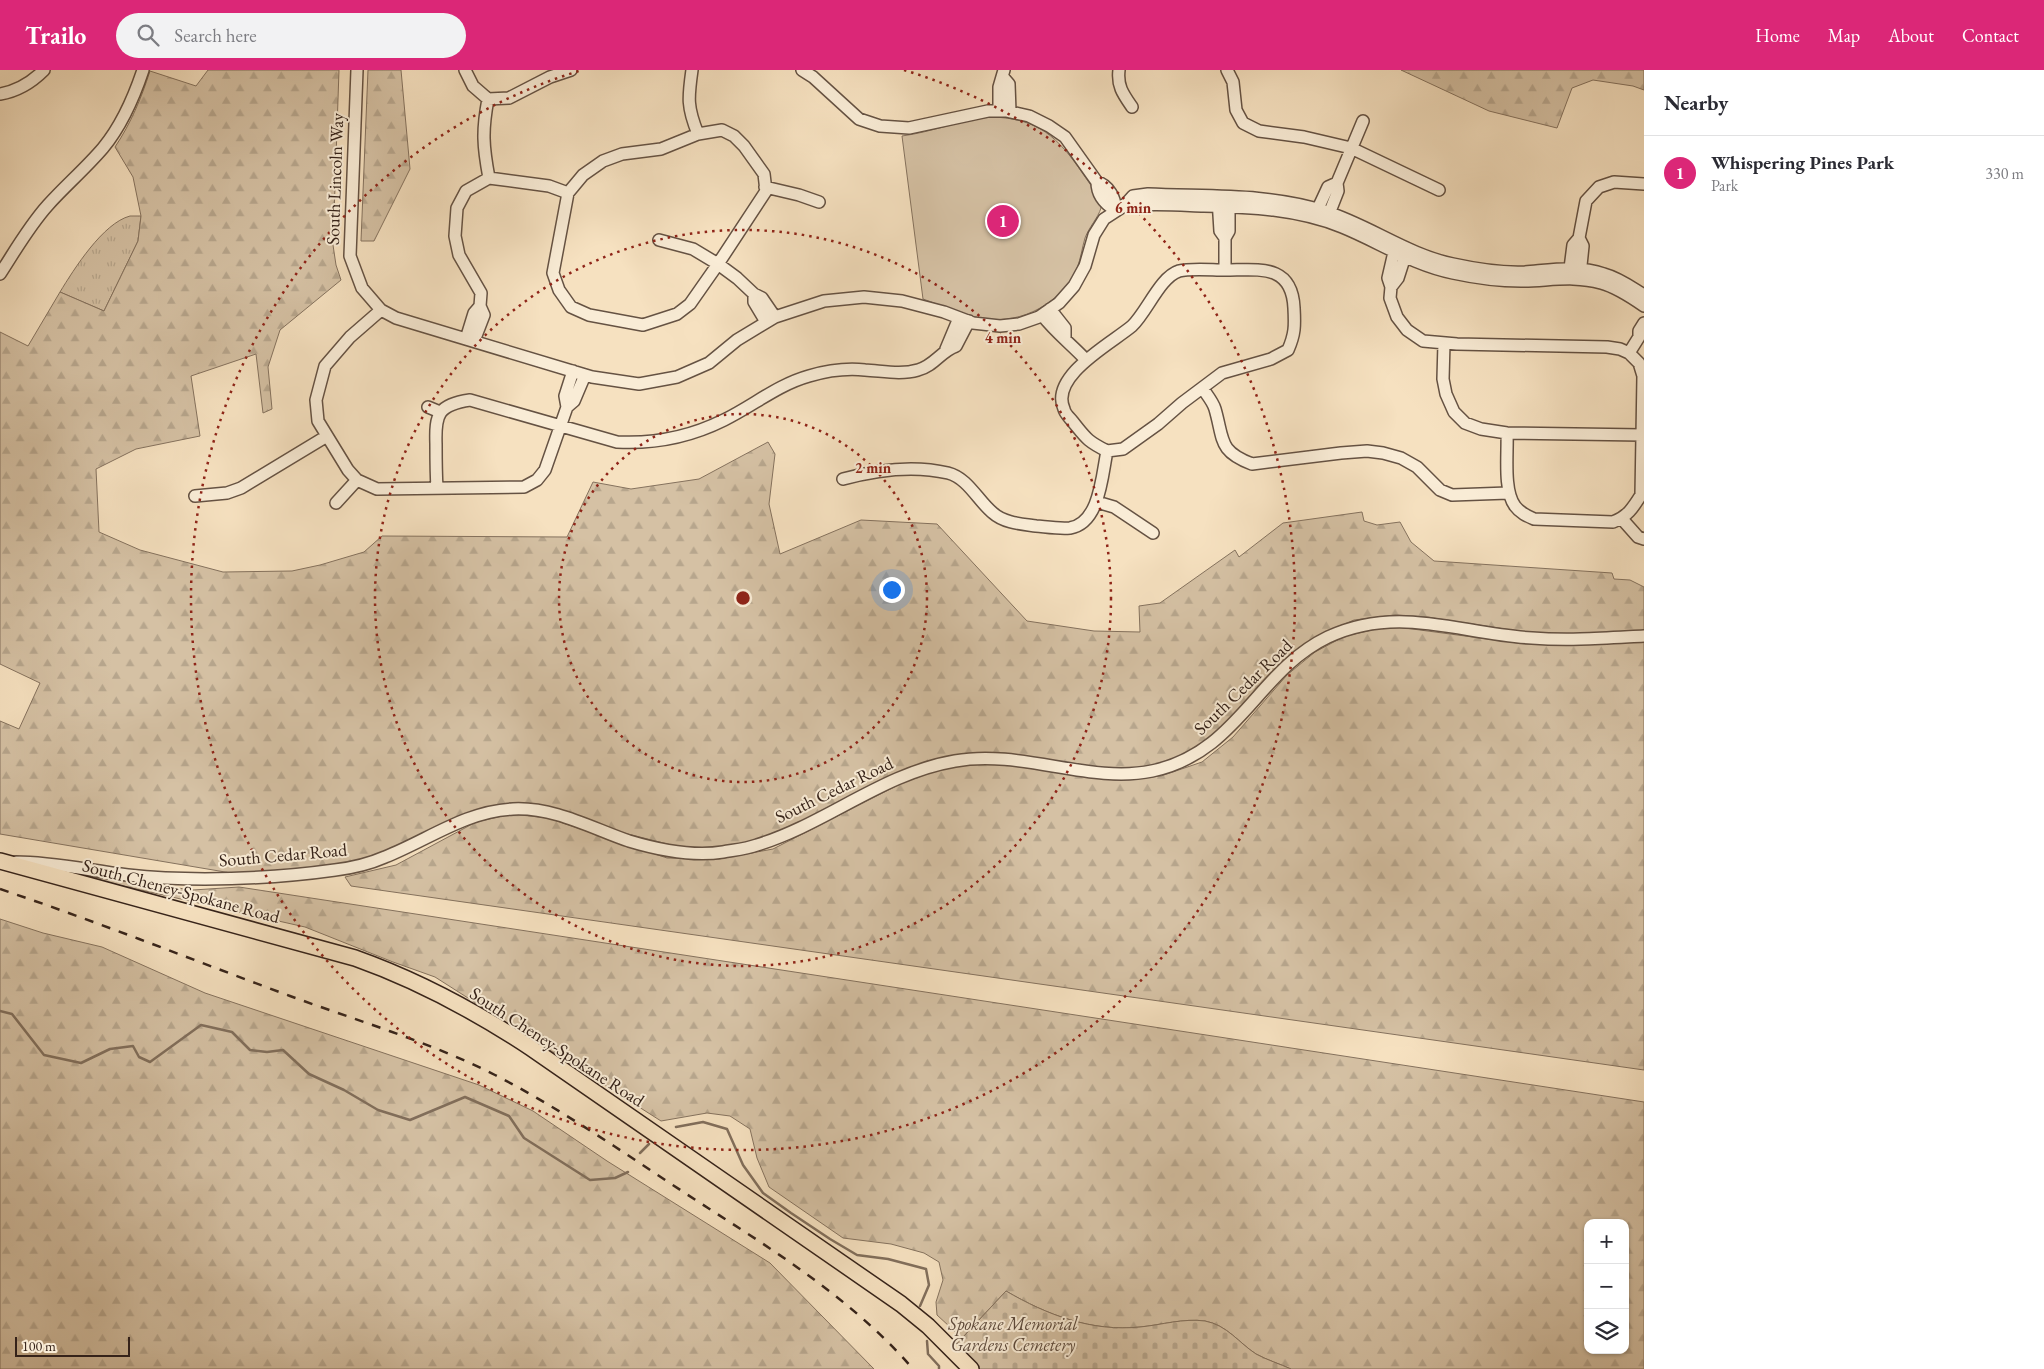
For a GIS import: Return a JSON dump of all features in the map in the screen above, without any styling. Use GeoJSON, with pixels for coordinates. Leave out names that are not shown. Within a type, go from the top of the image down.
{"type":"FeatureCollection","features":[{"type":"Feature","properties":{"kind":"main road","name":"South Cheney-Spokane Road"},"geometry":{"type":"LineString","coordinates":[[2,861],[355,958],[423,985],[466,1008],[531,1048],[901,1304],[928,1326],[971,1369]]}},
{"type":"Feature","properties":{"kind":"street"},"geometry":{"type":"LineString","coordinates":[[0,94],[14,91],[34,80],[44,70]]}},
{"type":"Feature","properties":{"kind":"street"},"geometry":{"type":"LineString","coordinates":[[0,274],[22,238],[47,206],[104,148],[117,130],[134,95],[143,70]]}},
{"type":"Feature","properties":{"kind":"street","name":"South Lincoln Way"},"geometry":{"type":"LineString","coordinates":[[357,70],[350,256],[362,288],[381,310],[396,318],[585,375],[639,384],[677,377],[709,363],[737,340],[771,320],[824,301],[864,297],[902,301],[964,319],[1000,326],[1019,324],[1046,312]]}},
{"type":"Feature","properties":{"kind":"street"},"geometry":{"type":"LineString","coordinates":[[465,70],[473,86],[488,99],[508,98],[550,77],[571,70]]}},
{"type":"Feature","properties":{"kind":"street"},"geometry":{"type":"LineString","coordinates":[[692,70],[688,97],[690,114],[698,134]]}},
{"type":"Feature","properties":{"kind":"street"},"geometry":{"type":"LineString","coordinates":[[802,70],[816,73],[859,119],[880,126],[909,128],[988,111],[1030,116],[1065,137],[1097,182],[1097,190],[1106,205],[1120,208]]}},
{"type":"Feature","properties":{"kind":"street"},"geometry":{"type":"LineString","coordinates":[[1119,70],[1118,82],[1121,93],[1132,107]]}},
{"type":"Feature","properties":{"kind":"street"},"geometry":{"type":"LineString","coordinates":[[1227,70],[1233,82],[1236,110],[1243,123],[1259,132],[1304,137],[1351,148],[1439,190]]}},
{"type":"Feature","properties":{"kind":"street"},"geometry":{"type":"LineString","coordinates":[[1004,74],[998,87],[1004,112]]}},
{"type":"Feature","properties":{"kind":"street"},"geometry":{"type":"LineString","coordinates":[[488,99],[483,125],[489,178]]}},
{"type":"Feature","properties":{"kind":"street"},"geometry":{"type":"LineString","coordinates":[[1328,217],[1338,191],[1337,183],[1363,121]]}},
{"type":"Feature","properties":{"kind":"street"},"geometry":{"type":"LineString","coordinates":[[722,130],[734,136],[744,146],[764,174],[765,187],[766,191],[718,264],[690,304],[677,314],[644,325],[589,315],[571,307],[558,290],[553,272],[568,193],[583,175],[602,161],[622,154],[661,149],[698,134],[722,130]]}},
{"type":"Feature","properties":{"kind":"street"},"geometry":{"type":"LineString","coordinates":[[470,340],[474,313],[480,306],[481,293],[458,255],[455,236],[456,208],[466,191],[489,178],[549,186],[568,193]]}},
{"type":"Feature","properties":{"kind":"street"},"geometry":{"type":"LineString","coordinates":[[1574,274],[1582,246],[1578,238],[1586,201],[1599,187],[1614,182],[1644,184]]}},
{"type":"Feature","properties":{"kind":"street"},"geometry":{"type":"LineString","coordinates":[[1316,213],[1328,188],[1337,183]]}},
{"type":"Feature","properties":{"kind":"street"},"geometry":{"type":"LineString","coordinates":[[765,187],[799,195],[818,202]]}},
{"type":"Feature","properties":{"kind":"street"},"geometry":{"type":"LineString","coordinates":[[1086,360],[1065,338],[1065,328],[1046,312],[1059,303],[1074,286],[1085,266],[1094,235],[1104,219],[1134,196],[1148,194],[1224,201],[1282,200],[1328,217],[1364,226],[1401,250],[1452,264],[1491,270],[1523,272],[1603,273],[1620,280],[1644,295]]}},
{"type":"Feature","properties":{"kind":"street"},"geometry":{"type":"LineString","coordinates":[[1224,201],[1220,231],[1224,238],[1224,270]]}},
{"type":"Feature","properties":{"kind":"street"},"geometry":{"type":"LineString","coordinates":[[658,240],[693,249],[718,264],[754,294],[754,302],[771,320]]}},
{"type":"Feature","properties":{"kind":"street"},"geometry":{"type":"LineString","coordinates":[[1401,250],[1388,278],[1391,287],[1390,298],[1397,317],[1407,330],[1423,341],[1607,347],[1629,353],[1639,363],[1643,376],[1640,494],[1632,509],[1622,519],[1613,522],[1534,520],[1523,514],[1515,506],[1508,493],[1507,433]]}},
{"type":"Feature","properties":{"kind":"street"},"geometry":{"type":"LineString","coordinates":[[1224,270],[1266,270],[1279,274],[1288,283],[1294,297],[1295,334],[1288,350],[1271,359],[1222,373],[1123,449],[1107,451],[1088,442],[1063,409],[1063,392],[1069,379],[1086,360],[1132,325],[1148,307],[1163,282],[1178,272],[1224,270]]}},
{"type":"Feature","properties":{"kind":"street"},"geometry":{"type":"LineString","coordinates":[[1574,274],[1616,289],[1644,306]]}},
{"type":"Feature","properties":{"kind":"street"},"geometry":{"type":"LineString","coordinates":[[381,310],[350,338],[325,366],[316,400],[318,421],[348,470],[357,480],[377,489],[524,487],[537,480],[545,470],[567,407],[566,396],[573,371]]}},
{"type":"Feature","properties":{"kind":"street"},"geometry":{"type":"LineString","coordinates":[[437,488],[435,422],[440,412],[454,402],[470,400],[617,442],[640,443],[664,440],[692,434],[725,420],[779,387],[809,376],[841,370],[899,373],[920,370],[933,363],[946,350],[964,319]]}},
{"type":"Feature","properties":{"kind":"street"},"geometry":{"type":"LineString","coordinates":[[1629,353],[1642,336],[1639,331],[1644,323]]}},
{"type":"Feature","properties":{"kind":"street"},"geometry":{"type":"LineString","coordinates":[[1444,343],[1443,379],[1446,394],[1454,412],[1465,423],[1481,429],[1507,433],[1642,435]]}},
{"type":"Feature","properties":{"kind":"street"},"geometry":{"type":"LineString","coordinates":[[567,407],[574,401],[585,375]]}},
{"type":"Feature","properties":{"kind":"street"},"geometry":{"type":"LineString","coordinates":[[1203,389],[1214,407],[1222,440],[1227,450],[1238,459],[1252,464],[1342,453],[1383,452],[1401,458],[1417,467],[1440,490],[1452,495],[1508,493]]}},
{"type":"Feature","properties":{"kind":"street"},"geometry":{"type":"LineString","coordinates":[[428,407],[440,412]]}},
{"type":"Feature","properties":{"kind":"street"},"geometry":{"type":"LineString","coordinates":[[195,496],[236,490],[327,436]]}},
{"type":"Feature","properties":{"kind":"street"},"geometry":{"type":"LineString","coordinates":[[843,478],[896,469],[949,473],[962,479],[994,515],[1008,522],[1051,528],[1070,528],[1084,523],[1097,502],[1107,451]]}},
{"type":"Feature","properties":{"kind":"street"},"geometry":{"type":"LineString","coordinates":[[336,504],[357,480]]}},
{"type":"Feature","properties":{"kind":"street"},"geometry":{"type":"LineString","coordinates":[[1097,502],[1114,507],[1153,533]]}},
{"type":"Feature","properties":{"kind":"street"},"geometry":{"type":"LineString","coordinates":[[1622,519],[1638,537],[1644,540]]}},
{"type":"Feature","properties":{"kind":"street","name":"South Cedar Road"},"geometry":{"type":"LineString","coordinates":[[2,861],[34,862],[171,879],[252,877],[334,870],[363,865],[387,857],[476,815],[514,809],[548,811],[628,840],[669,852],[715,853],[755,846],[797,829],[907,775],[955,760],[990,757],[1123,774],[1152,771],[1182,762],[1212,744],[1239,719],[1272,681],[1299,656],[1325,639],[1355,626],[1394,620],[1431,623],[1529,638],[1580,640],[1644,636]]}},
{"type":"Feature","properties":{"kind":"green space"},"geometry":{"type":"Polygon","coordinates":[[[208,70],[339,70],[333,245],[336,265],[341,280],[280,330],[268,367],[272,409],[263,413],[256,354],[191,376],[200,436],[136,449],[96,469],[99,532],[140,550],[223,572],[292,571],[364,552],[382,536],[567,537],[593,482],[631,489],[699,479],[768,442],[775,454],[769,504],[780,554],[861,520],[937,524],[1027,621],[1094,631],[1140,632],[1139,606],[1160,603],[1235,550],[1239,557],[1283,523],[1362,512],[1364,521],[1377,525],[1400,522],[1411,542],[1434,561],[1612,573],[1614,579],[1630,580],[1644,587],[1644,632],[1531,633],[1427,617],[1395,615],[1354,620],[1319,635],[1287,658],[1232,721],[1209,743],[1179,759],[1124,770],[1004,753],[966,754],[928,762],[887,777],[771,837],[729,848],[683,848],[514,805],[389,854],[321,868],[231,873],[0,834],[0,721],[19,729],[40,683],[0,664],[0,332],[28,346],[60,292],[104,311],[138,241],[141,216],[133,177],[115,147],[135,110],[150,71],[196,86],[208,70]]]}},
{"type":"Feature","properties":{"kind":"green space"},"geometry":{"type":"Polygon","coordinates":[[[368,70],[401,70],[410,169],[374,241],[361,241],[368,70]]]}},
{"type":"Feature","properties":{"kind":"green space"},"geometry":{"type":"Polygon","coordinates":[[[1401,70],[1644,70],[1644,90],[1633,86],[1593,80],[1572,88],[1557,128],[1489,111],[1401,70]]]}},
{"type":"Feature","properties":{"kind":"green space"},"geometry":{"type":"Polygon","coordinates":[[[991,117],[1022,121],[1045,132],[1055,140],[1074,161],[1091,186],[1099,199],[1101,208],[1085,238],[1077,268],[1062,291],[1051,301],[1026,314],[999,320],[970,316],[923,299],[902,136],[991,117]]]}},
{"type":"Feature","properties":{"kind":"green space"},"geometry":{"type":"Polygon","coordinates":[[[130,216],[141,216],[138,241],[104,311],[60,292],[81,260],[100,237],[120,220],[130,216]]]}},
{"type":"Feature","properties":{"kind":"green space"},"geometry":{"type":"Polygon","coordinates":[[[1390,626],[1525,644],[1575,645],[1644,641],[1644,1070],[351,886],[345,877],[396,865],[476,822],[511,814],[548,818],[667,858],[719,859],[773,849],[902,783],[946,767],[991,763],[1115,780],[1161,776],[1202,762],[1233,737],[1287,675],[1315,652],[1345,636],[1390,626]]]}},
{"type":"Feature","properties":{"kind":"green space"},"geometry":{"type":"Polygon","coordinates":[[[70,874],[193,890],[239,887],[1644,1102],[1644,1369],[1291,1369],[1256,1354],[1226,1330],[1213,1323],[1189,1320],[1140,1327],[1105,1327],[1070,1320],[1037,1307],[1006,1291],[962,1338],[937,1315],[936,1302],[943,1280],[939,1262],[924,1253],[891,1244],[843,1238],[769,1187],[757,1158],[750,1129],[730,1116],[707,1113],[661,1121],[435,977],[305,927],[70,874]]]}},
{"type":"Feature","properties":{"kind":"green space"},"geometry":{"type":"Polygon","coordinates":[[[0,919],[43,933],[102,947],[205,993],[479,1085],[533,1111],[607,1161],[770,1263],[874,1369],[0,1369],[0,919]]]}},
{"type":"Feature","properties":{"kind":"green space","name":"Spokane Memorial Gardens Cemetery"},"geometry":{"type":"Polygon","coordinates":[[[1006,1291],[1037,1307],[1070,1320],[1105,1327],[1140,1327],[1189,1320],[1213,1323],[1226,1330],[1256,1354],[1291,1369],[971,1369],[952,1349],[1006,1291]]]}},
{"type":"Feature","properties":{"kind":"waterway"},"geometry":{"type":"LineString","coordinates":[[0,1011],[12,1014],[44,1055],[81,1063],[110,1049],[133,1046],[139,1057],[150,1062],[201,1025],[232,1032],[250,1050],[267,1052],[283,1050],[309,1074],[344,1090],[378,1110],[410,1120],[465,1097],[509,1116],[524,1138],[590,1180],[615,1178],[628,1172]]}},
{"type":"Feature","properties":{"kind":"waterway"},"geometry":{"type":"LineString","coordinates":[[676,1127],[703,1122],[727,1129],[743,1165],[763,1193],[791,1213],[857,1255],[888,1259],[926,1269],[929,1285],[920,1306]]}},
{"type":"Feature","properties":{"kind":"waterway"},"geometry":{"type":"LineString","coordinates":[[640,1153],[649,1144]]}},
{"type":"Feature","properties":{"kind":"waterway"},"geometry":{"type":"LineString","coordinates":[[927,1341],[928,1354],[939,1366],[939,1369]]}},
{"type":"Feature","properties":{"kind":"railway"},"geometry":{"type":"LineString","coordinates":[[0,889],[420,1042],[495,1075],[550,1105],[790,1262],[842,1301],[891,1345],[913,1369]]}},
{"type":"Feature","properties":{"kind":"place","name":"Whispering Pines Park"},"geometry":{"type":"Point","coordinates":[1003,221]}}]}
